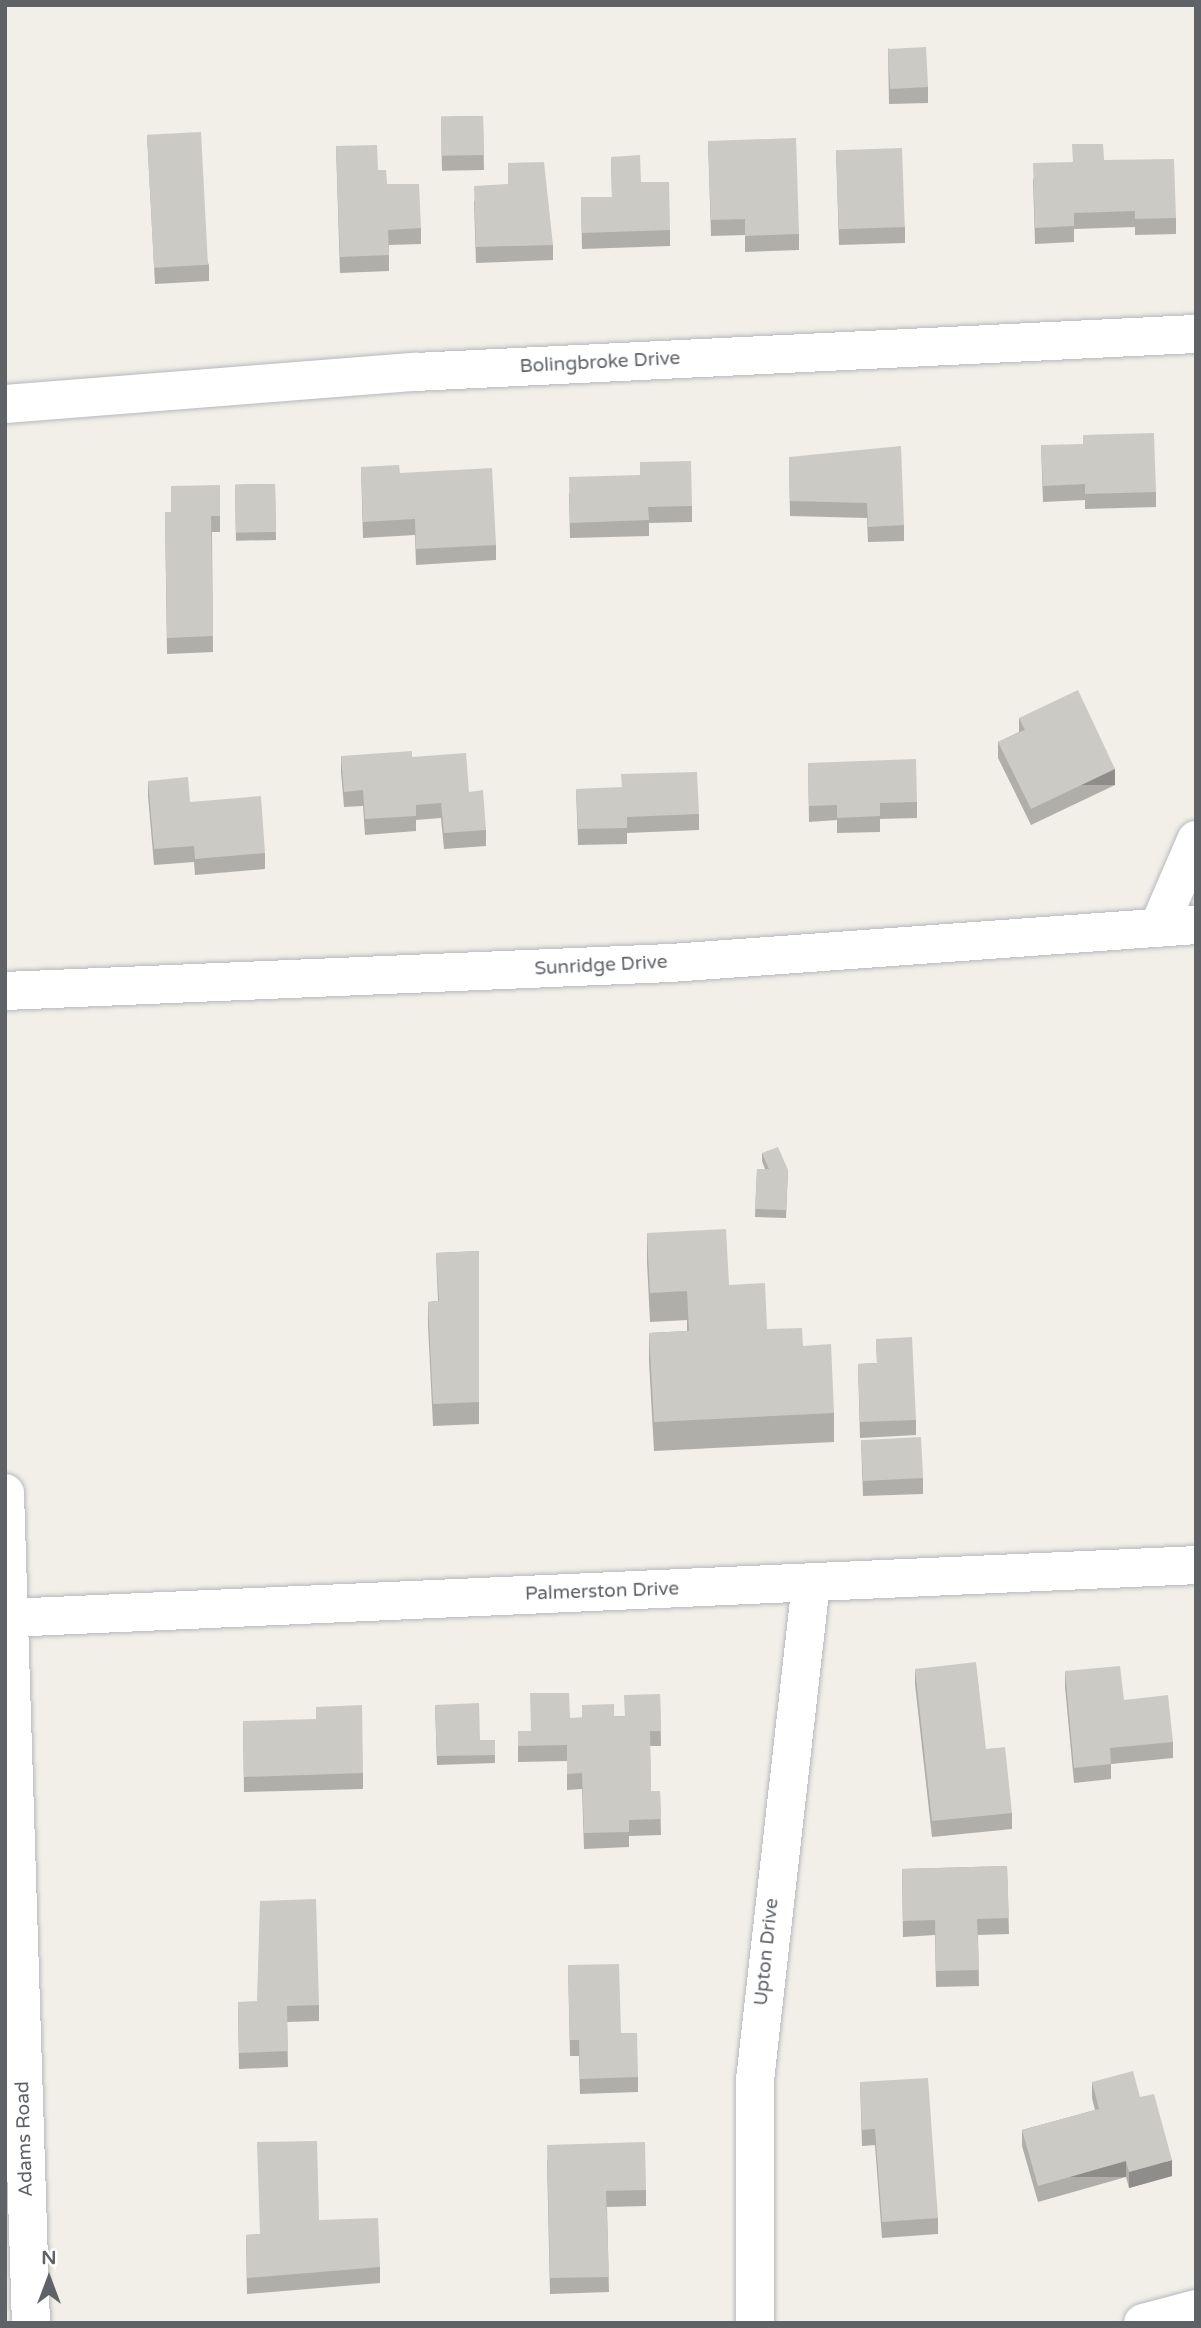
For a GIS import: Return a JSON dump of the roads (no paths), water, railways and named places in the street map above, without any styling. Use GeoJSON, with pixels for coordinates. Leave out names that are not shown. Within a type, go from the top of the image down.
{"type":"FeatureCollection","features":[{"type":"Feature","properties":{"kind":"street","name":"Bolingbroke Drive"},"geometry":{"type":"LineString","coordinates":[[5,404],[415,372],[1196,334]]}},
{"type":"Feature","properties":{"kind":"street"},"geometry":{"type":"LineString","coordinates":[[1158,928],[1196,840]]}},
{"type":"Feature","properties":{"kind":"street","name":"Sunridge Drive"},"geometry":{"type":"LineString","coordinates":[[5,991],[671,963],[1196,926]]}},
{"type":"Feature","properties":{"kind":"street","name":"Adams Road"},"geometry":{"type":"LineString","coordinates":[[5,1493],[11,1925],[31,2323]]}},
{"type":"Feature","properties":{"kind":"street","name":"Palmerston Drive"},"geometry":{"type":"LineString","coordinates":[[8,1618],[1196,1565]]}},
{"type":"Feature","properties":{"kind":"street","name":"Upton Drive"},"geometry":{"type":"LineString","coordinates":[[755,2323],[755,2080],[811,1583]]}},
{"type":"Feature","properties":{"kind":"street"},"geometry":{"type":"LineString","coordinates":[[1143,2323],[1196,2309]]}}]}
